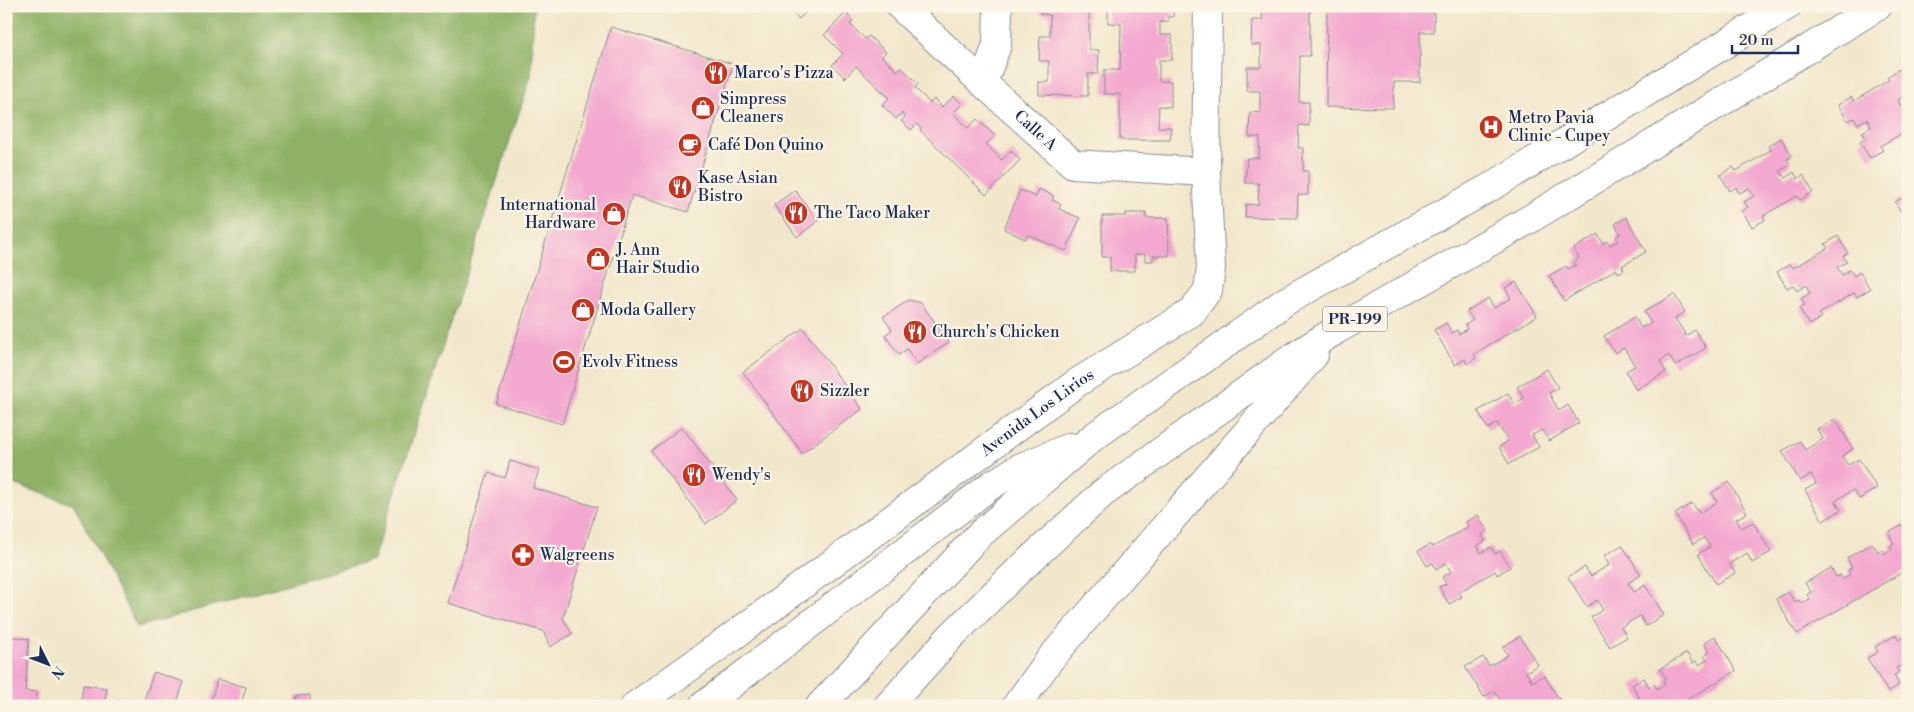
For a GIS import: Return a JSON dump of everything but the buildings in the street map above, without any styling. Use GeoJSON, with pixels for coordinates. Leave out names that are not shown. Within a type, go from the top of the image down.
{"type":"FeatureCollection","features":[{"type":"Feature","properties":{"kind":"main road","name":"Calle A"},"geometry":{"type":"LineString","coordinates":[[900,6],[983,84],[1073,164],[1206,172]]}},
{"type":"Feature","properties":{"kind":"main road"},"geometry":{"type":"LineString","coordinates":[[983,84],[996,45],[998,6]]}},
{"type":"Feature","properties":{"kind":"main road","name":"Avenida Los Lirios"},"geometry":{"type":"LineString","coordinates":[[635,706],[736,634],[1078,382],[1192,312],[1208,290],[1210,268],[1206,172],[1208,6]]}},
{"type":"Feature","properties":{"kind":"main road","name":"PR-199"},"geometry":{"type":"LineString","coordinates":[[820,706],[978,536],[1092,438],[1286,301],[1496,184],[1787,6]]}},
{"type":"Feature","properties":{"kind":"main road","name":"PR-199"},"geometry":{"type":"LineString","coordinates":[[888,706],[952,635],[1103,493],[1289,360],[1336,330],[1530,219],[1878,6]]}},
{"type":"Feature","properties":{"kind":"main road"},"geometry":{"type":"LineString","coordinates":[[1016,706],[1051,658],[1336,330]]}},
{"type":"Feature","properties":{"kind":"main road"},"geometry":{"type":"LineString","coordinates":[[703,706],[990,486],[1019,468],[1092,438]]}},
{"type":"Feature","properties":{"kind":"green space"},"geometry":{"type":"Polygon","coordinates":[[[6,6],[534,6],[531,76],[373,560],[137,627],[74,505],[6,481],[6,6]]]}},
{"type":"Feature","properties":{"kind":"place","name":"Marco's Pizza"},"geometry":{"type":"Point","coordinates":[716,73]}},
{"type":"Feature","properties":{"kind":"place","name":"Simpress Cleaners"},"geometry":{"type":"Point","coordinates":[703,108]}},
{"type":"Feature","properties":{"kind":"place","name":"Metro Pavia Clinic - Cupey"},"geometry":{"type":"Point","coordinates":[1491,127]}},
{"type":"Feature","properties":{"kind":"place","name":"Café Don Quino"},"geometry":{"type":"Point","coordinates":[690,145]}},
{"type":"Feature","properties":{"kind":"place","name":"Kase Asian Bistro"},"geometry":{"type":"Point","coordinates":[680,187]}},
{"type":"Feature","properties":{"kind":"place","name":"The Taco Maker"},"geometry":{"type":"Point","coordinates":[796,213]}},
{"type":"Feature","properties":{"kind":"place","name":"International Hardware"},"geometry":{"type":"Point","coordinates":[614,214]}},
{"type":"Feature","properties":{"kind":"place","name":"J. Ann Hair Studio"},"geometry":{"type":"Point","coordinates":[598,259]}},
{"type":"Feature","properties":{"kind":"place","name":"Moda Gallery"},"geometry":{"type":"Point","coordinates":[583,310]}},
{"type":"Feature","properties":{"kind":"place","name":"Church's Chicken"},"geometry":{"type":"Point","coordinates":[915,332]}},
{"type":"Feature","properties":{"kind":"place","name":"Evolv Fitness"},"geometry":{"type":"Point","coordinates":[564,362]}},
{"type":"Feature","properties":{"kind":"place","name":"Sizzler"},"geometry":{"type":"Point","coordinates":[802,391]}},
{"type":"Feature","properties":{"kind":"place","name":"Wendy's"},"geometry":{"type":"Point","coordinates":[694,475]}},
{"type":"Feature","properties":{"kind":"place","name":"Walgreens"},"geometry":{"type":"Point","coordinates":[523,555]}}]}
